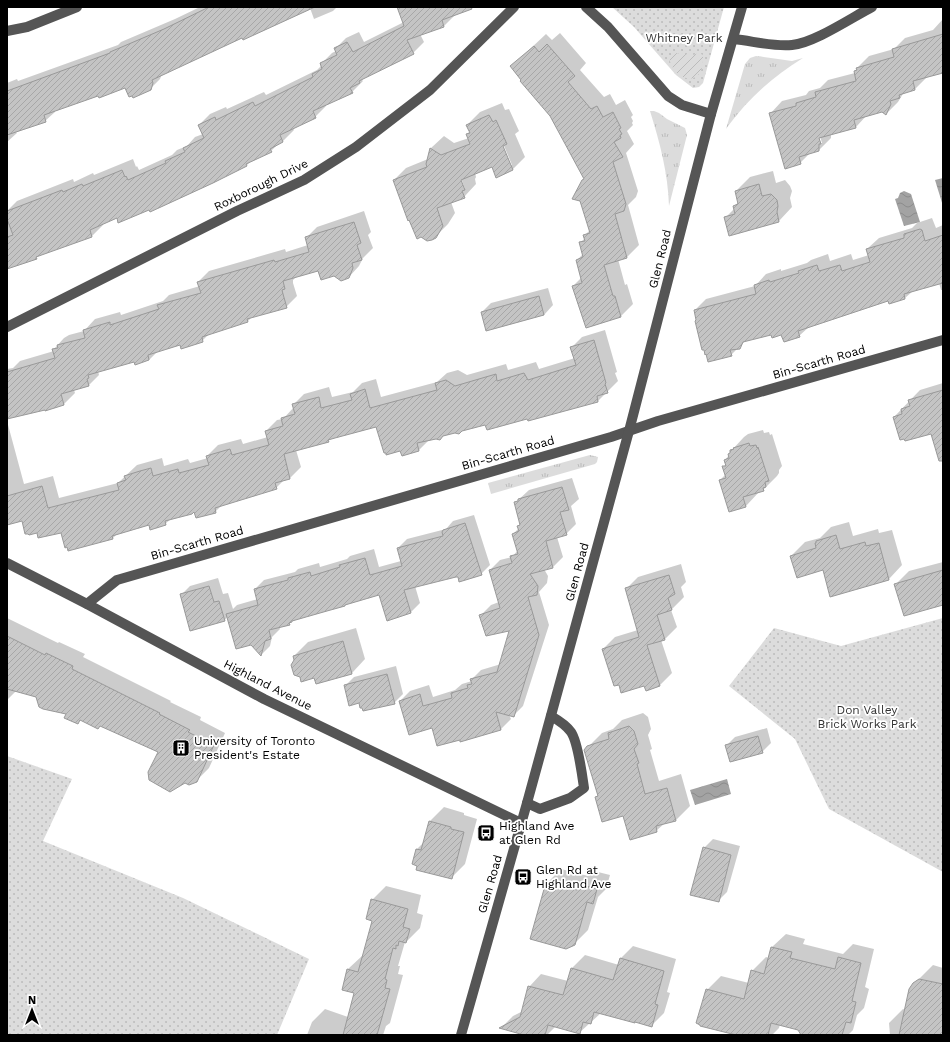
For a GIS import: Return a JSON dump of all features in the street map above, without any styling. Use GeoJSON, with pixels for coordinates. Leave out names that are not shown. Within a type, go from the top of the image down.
{"type":"FeatureCollection","features":[{"type":"Feature","properties":{"kind":"street"},"geometry":{"type":"LineString","coordinates":[[7,31],[27,26],[77,7]]}},
{"type":"Feature","properties":{"kind":"street","name":"Roxborough Drive"},"geometry":{"type":"LineString","coordinates":[[7,327],[237,211],[304,180],[356,147],[430,90],[514,7]]}},
{"type":"Feature","properties":{"kind":"street"},"geometry":{"type":"LineString","coordinates":[[586,7],[608,27],[668,96],[682,105],[711,114]]}},
{"type":"Feature","properties":{"kind":"street","name":"Glen Road"},"geometry":{"type":"LineString","coordinates":[[461,1035],[527,803],[629,431],[711,114],[734,39],[742,7]]}},
{"type":"Feature","properties":{"kind":"street"},"geometry":{"type":"LineString","coordinates":[[734,39],[779,45],[802,43],[872,7]]}},
{"type":"Feature","properties":{"kind":"street","name":"Bin-Scarth Road"},"geometry":{"type":"LineString","coordinates":[[87,604],[117,580],[629,431],[658,421],[943,340]]}},
{"type":"Feature","properties":{"kind":"street","name":"Highland Avenue"},"geometry":{"type":"LineString","coordinates":[[7,563],[264,699],[521,823]]}},
{"type":"Feature","properties":{"kind":"street"},"geometry":{"type":"LineString","coordinates":[[527,803],[540,809],[570,798],[584,788],[578,755],[571,732],[561,722],[551,716]]}},
{"type":"Feature","properties":{"kind":"green space","name":"Whitney Park"},"geometry":{"type":"Polygon","coordinates":[[[612,7],[724,7],[703,83],[699,87],[693,88],[676,75],[634,27],[612,7]]]}},
{"type":"Feature","properties":{"kind":"green space"},"geometry":{"type":"Polygon","coordinates":[[[675,53],[693,55],[699,53],[703,55],[702,67],[699,74],[694,78],[688,78],[681,76],[675,71],[669,56],[675,53]]]}},
{"type":"Feature","properties":{"kind":"green space"},"geometry":{"type":"Polygon","coordinates":[[[756,56],[792,61],[803,58],[770,81],[743,108],[726,129],[745,64],[750,58],[756,56]]]}},
{"type":"Feature","properties":{"kind":"green space"},"geometry":{"type":"Polygon","coordinates":[[[650,111],[659,113],[685,128],[687,135],[669,206],[663,158],[650,111]]]}},
{"type":"Feature","properties":{"kind":"green space"},"geometry":{"type":"Polygon","coordinates":[[[590,455],[598,457],[595,464],[491,494],[488,483],[590,455]]]}},
{"type":"Feature","properties":{"kind":"green space","name":"Don Valley Brick Works Park"},"geometry":{"type":"Polygon","coordinates":[[[943,618],[943,872],[829,809],[795,739],[729,686],[774,628],[841,646],[943,618]]]}},
{"type":"Feature","properties":{"kind":"green space"},"geometry":{"type":"Polygon","coordinates":[[[7,756],[72,779],[43,841],[183,898],[309,959],[277,1035],[7,1035],[7,756]]]}},
{"type":"Feature","properties":{"kind":"water"},"geometry":{"type":"Polygon","coordinates":[[[943,178],[943,206],[935,180],[943,178]]]}},
{"type":"Feature","properties":{"kind":"water"},"geometry":{"type":"Polygon","coordinates":[[[904,191],[911,194],[920,222],[904,226],[895,199],[898,198],[900,193],[904,191]]]}},
{"type":"Feature","properties":{"kind":"water"},"geometry":{"type":"Polygon","coordinates":[[[727,779],[731,794],[695,805],[690,790],[727,779]]]}},
{"type":"Feature","properties":{"kind":"building"},"geometry":{"type":"Polygon","coordinates":[[[209,7],[315,7],[243,40],[242,38],[152,80],[153,83],[151,90],[133,98],[132,96],[129,97],[125,88],[99,98],[98,96],[44,115],[46,122],[7,135],[7,91],[110,53],[209,7]]]}},
{"type":"Feature","properties":{"kind":"building"},"geometry":{"type":"Polygon","coordinates":[[[397,7],[471,7],[472,9],[442,20],[444,27],[407,40],[414,54],[359,81],[360,83],[350,88],[353,93],[313,111],[316,118],[280,135],[283,142],[270,149],[272,152],[246,164],[247,166],[150,212],[149,210],[118,223],[117,218],[90,230],[92,237],[36,257],[37,259],[7,269],[7,237],[13,235],[7,219],[7,211],[62,190],[63,192],[82,184],[83,186],[122,170],[128,180],[166,163],[165,161],[185,152],[183,148],[204,138],[198,125],[215,117],[216,120],[253,102],[255,106],[313,77],[312,74],[322,69],[320,63],[337,55],[334,48],[347,42],[353,52],[404,26],[397,7]]]}},
{"type":"Feature","properties":{"kind":"building"},"geometry":{"type":"Polygon","coordinates":[[[943,34],[943,73],[913,81],[915,90],[899,95],[900,98],[890,101],[891,104],[886,115],[882,112],[854,120],[856,128],[819,138],[821,144],[819,144],[819,151],[799,157],[801,164],[785,169],[769,113],[796,106],[796,103],[816,97],[815,92],[856,81],[854,71],[857,70],[856,68],[894,57],[892,49],[943,34]]]}},
{"type":"Feature","properties":{"kind":"building"},"geometry":{"type":"Polygon","coordinates":[[[547,44],[575,76],[568,82],[591,109],[597,106],[603,117],[613,112],[621,128],[619,129],[622,134],[620,135],[621,138],[614,142],[623,157],[613,162],[626,204],[624,211],[615,214],[627,258],[604,265],[621,317],[586,328],[572,286],[582,283],[576,260],[583,257],[579,242],[585,241],[583,235],[590,233],[580,201],[572,199],[582,180],[584,179],[550,116],[520,81],[521,80],[510,66],[534,46],[539,52],[547,44]]]}},
{"type":"Feature","properties":{"kind":"building"},"geometry":{"type":"Polygon","coordinates":[[[489,115],[493,122],[496,120],[507,144],[503,146],[513,170],[496,178],[492,167],[461,180],[465,190],[462,191],[465,198],[437,208],[443,226],[436,238],[427,241],[421,237],[417,239],[409,220],[408,221],[393,180],[427,167],[426,164],[430,148],[441,155],[470,144],[466,134],[470,133],[466,125],[489,115]]]}},
{"type":"Feature","properties":{"kind":"building"},"geometry":{"type":"Polygon","coordinates":[[[759,184],[762,196],[771,194],[777,200],[779,222],[729,236],[724,217],[735,214],[733,206],[738,204],[735,191],[759,184]]]}},
{"type":"Feature","properties":{"kind":"building"},"geometry":{"type":"Polygon","coordinates":[[[354,222],[361,243],[357,245],[362,260],[352,263],[353,268],[349,278],[341,281],[334,276],[321,280],[318,271],[283,281],[285,289],[282,290],[287,308],[247,319],[248,322],[202,337],[203,342],[181,349],[180,345],[148,355],[149,360],[135,365],[134,362],[88,375],[89,378],[87,379],[89,386],[61,394],[64,405],[45,411],[7,419],[7,372],[55,358],[52,349],[58,348],[57,345],[85,338],[83,330],[110,322],[110,325],[159,309],[157,305],[201,293],[197,282],[274,260],[275,262],[309,252],[305,237],[354,222]]]}},
{"type":"Feature","properties":{"kind":"building"},"geometry":{"type":"Polygon","coordinates":[[[920,229],[922,230],[925,241],[943,235],[943,283],[904,294],[905,299],[889,304],[888,301],[798,331],[800,337],[784,342],[781,335],[772,338],[771,335],[743,342],[740,349],[730,350],[732,356],[708,362],[704,350],[702,350],[694,310],[756,294],[754,285],[769,280],[770,282],[799,273],[798,271],[817,265],[819,271],[840,265],[842,271],[870,262],[866,249],[904,238],[904,234],[920,229]]]}},
{"type":"Feature","properties":{"kind":"building"},"geometry":{"type":"Polygon","coordinates":[[[539,296],[544,315],[486,331],[481,312],[539,296]]]}},
{"type":"Feature","properties":{"kind":"building"},"geometry":{"type":"Polygon","coordinates":[[[594,340],[608,393],[597,396],[598,402],[528,421],[527,419],[487,430],[485,425],[462,431],[459,434],[455,433],[443,436],[440,440],[436,439],[417,443],[419,451],[402,456],[400,451],[386,455],[386,453],[384,453],[376,427],[335,438],[328,440],[329,442],[284,454],[290,479],[275,483],[277,489],[215,508],[216,513],[196,518],[194,512],[192,514],[165,521],[166,525],[150,530],[149,525],[112,536],[113,539],[68,551],[67,547],[65,548],[61,533],[38,538],[37,533],[29,535],[25,534],[22,521],[7,525],[7,496],[42,486],[48,508],[119,490],[117,483],[126,480],[124,476],[140,471],[151,468],[153,476],[178,469],[179,473],[209,465],[206,456],[230,449],[232,455],[269,445],[265,431],[283,426],[281,418],[295,414],[292,404],[319,397],[321,408],[352,400],[350,394],[365,389],[370,408],[437,390],[435,383],[446,380],[455,386],[496,374],[497,381],[524,373],[528,380],[576,365],[570,347],[594,340]]]}},
{"type":"Feature","properties":{"kind":"building"},"geometry":{"type":"Polygon","coordinates":[[[943,390],[943,461],[939,461],[931,434],[905,441],[904,439],[900,440],[893,417],[902,414],[901,409],[910,406],[908,400],[943,390]]]}},
{"type":"Feature","properties":{"kind":"building"},"geometry":{"type":"Polygon","coordinates":[[[749,443],[750,446],[756,445],[757,448],[758,447],[769,481],[765,482],[766,487],[763,488],[764,491],[743,497],[746,507],[729,512],[719,480],[726,478],[722,466],[726,466],[724,460],[729,458],[728,454],[730,453],[730,450],[749,443]]]}},
{"type":"Feature","properties":{"kind":"building"},"geometry":{"type":"Polygon","coordinates":[[[562,487],[569,510],[560,512],[567,535],[546,541],[553,568],[530,574],[538,586],[537,595],[528,597],[539,635],[514,717],[496,712],[501,730],[460,742],[460,740],[437,746],[432,728],[409,735],[399,701],[420,694],[423,706],[452,698],[451,693],[468,688],[467,685],[472,684],[470,679],[497,672],[509,631],[486,636],[479,615],[500,608],[489,570],[512,563],[510,556],[518,554],[512,534],[519,531],[517,526],[520,525],[514,502],[518,501],[518,499],[562,487]]]}},
{"type":"Feature","properties":{"kind":"building"},"geometry":{"type":"Polygon","coordinates":[[[465,523],[482,575],[459,582],[458,577],[456,577],[404,590],[411,613],[387,621],[379,595],[292,621],[289,623],[290,625],[269,630],[271,639],[265,641],[261,656],[251,645],[236,649],[226,614],[258,605],[254,589],[288,580],[288,578],[310,572],[311,576],[340,567],[339,565],[365,558],[370,575],[402,566],[397,548],[443,536],[443,530],[465,523]]]}},
{"type":"Feature","properties":{"kind":"building"},"geometry":{"type":"Polygon","coordinates":[[[836,535],[840,549],[865,542],[866,546],[879,543],[889,580],[830,597],[823,570],[797,578],[790,556],[816,548],[816,541],[836,535]]]}},
{"type":"Feature","properties":{"kind":"building"},"geometry":{"type":"Polygon","coordinates":[[[943,570],[943,605],[904,616],[894,584],[943,570]]]}},
{"type":"Feature","properties":{"kind":"building"},"geometry":{"type":"Polygon","coordinates":[[[669,575],[675,594],[668,598],[672,610],[657,615],[665,640],[647,645],[660,686],[646,691],[644,686],[621,693],[619,685],[614,686],[602,649],[639,637],[625,588],[669,575]]]}},
{"type":"Feature","properties":{"kind":"building"},"geometry":{"type":"Polygon","coordinates":[[[209,586],[214,602],[219,601],[225,621],[190,631],[180,594],[209,586]]]}},
{"type":"Feature","properties":{"kind":"building"},"geometry":{"type":"Polygon","coordinates":[[[7,636],[45,655],[46,653],[73,666],[72,669],[160,713],[159,714],[190,730],[188,732],[214,745],[197,782],[189,785],[185,783],[170,792],[149,780],[148,772],[158,752],[100,726],[98,729],[80,720],[78,724],[64,718],[66,714],[39,707],[36,697],[7,689],[7,636]]]}},
{"type":"Feature","properties":{"kind":"building"},"geometry":{"type":"Polygon","coordinates":[[[343,641],[352,674],[316,684],[314,678],[301,682],[300,677],[294,675],[291,665],[294,660],[293,656],[343,641]]]}},
{"type":"Feature","properties":{"kind":"building"},"geometry":{"type":"Polygon","coordinates":[[[387,674],[395,704],[363,711],[362,708],[360,708],[359,703],[349,706],[344,685],[387,674]]]}},
{"type":"Feature","properties":{"kind":"building"},"geometry":{"type":"Polygon","coordinates":[[[629,726],[634,731],[638,744],[634,749],[639,763],[637,764],[645,794],[667,788],[676,821],[656,826],[657,832],[630,840],[623,816],[602,822],[595,797],[598,796],[584,750],[587,746],[609,739],[608,733],[629,726]]]}},
{"type":"Feature","properties":{"kind":"building"},"geometry":{"type":"Polygon","coordinates":[[[758,736],[763,753],[730,762],[725,745],[758,736]]]}},
{"type":"Feature","properties":{"kind":"building"},"geometry":{"type":"Polygon","coordinates":[[[429,821],[464,832],[452,879],[416,870],[417,866],[412,864],[416,849],[421,850],[429,821]]]}},
{"type":"Feature","properties":{"kind":"building"},"geometry":{"type":"Polygon","coordinates":[[[703,847],[731,855],[719,902],[690,895],[703,847]]]}},
{"type":"Feature","properties":{"kind":"building"},"geometry":{"type":"Polygon","coordinates":[[[546,882],[577,890],[579,884],[597,889],[593,904],[587,902],[575,945],[566,949],[530,939],[546,882]]]}},
{"type":"Feature","properties":{"kind":"building"},"geometry":{"type":"Polygon","coordinates":[[[371,899],[408,909],[403,927],[410,929],[406,943],[399,941],[398,946],[396,945],[396,949],[393,948],[385,979],[387,980],[385,988],[390,989],[377,1035],[343,1035],[354,993],[342,990],[347,969],[358,972],[372,921],[366,919],[371,899]]]}},
{"type":"Feature","properties":{"kind":"building"},"geometry":{"type":"Polygon","coordinates":[[[771,947],[792,952],[790,958],[835,969],[838,957],[861,963],[852,1001],[856,1002],[851,1023],[846,1022],[842,1035],[801,1035],[798,1030],[771,1023],[768,1035],[736,1035],[700,1026],[696,1023],[706,989],[744,999],[751,970],[764,974],[771,947]]]}},
{"type":"Feature","properties":{"kind":"building"},"geometry":{"type":"Polygon","coordinates":[[[620,958],[664,971],[655,1004],[658,1005],[652,1027],[594,1012],[591,1024],[583,1022],[580,1034],[548,1025],[545,1035],[524,1035],[499,1028],[520,1017],[528,986],[563,995],[571,968],[613,980],[620,958]]]}},
{"type":"Feature","properties":{"kind":"building"},"geometry":{"type":"Polygon","coordinates":[[[919,979],[943,984],[943,1035],[899,1035],[909,989],[913,983],[919,979]]]}},
{"type":"Feature","properties":{"kind":"place","name":"University of Toronto President's Estate"},"geometry":{"type":"Point","coordinates":[181,748]}},
{"type":"Feature","properties":{"kind":"place","name":"Highland Ave at Glen Rd"},"geometry":{"type":"Point","coordinates":[486,833]}},
{"type":"Feature","properties":{"kind":"place","name":"Glen Rd at Highland Ave"},"geometry":{"type":"Point","coordinates":[523,877]}}]}
